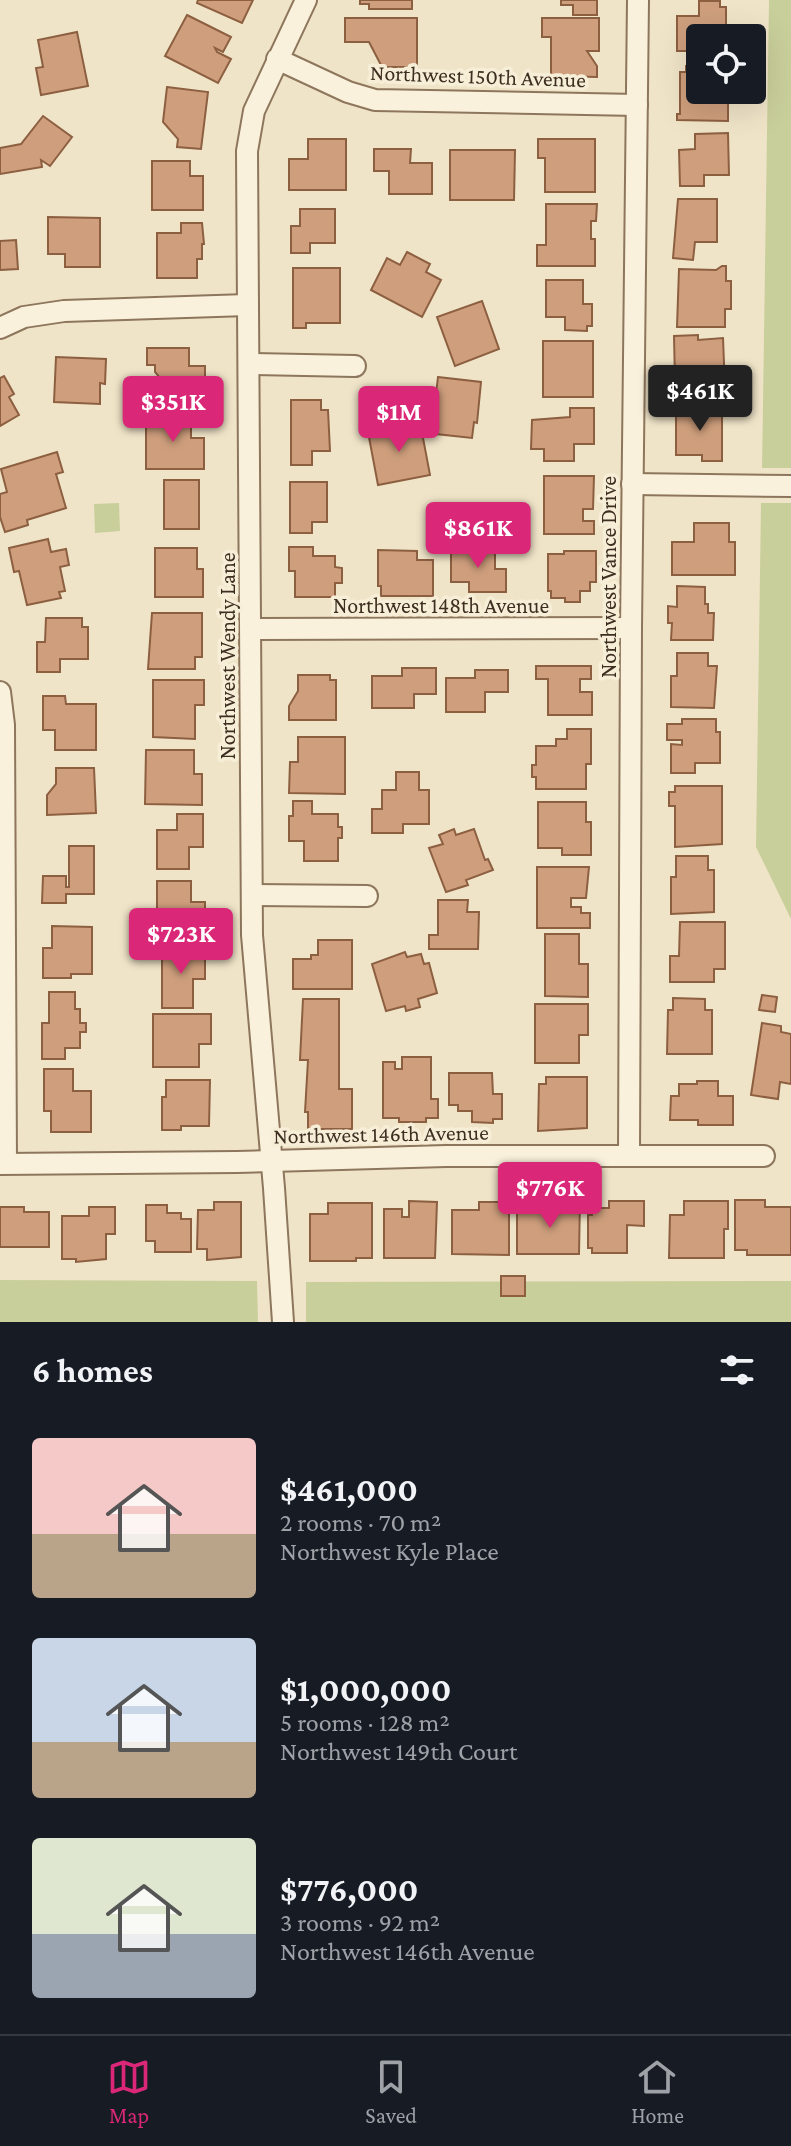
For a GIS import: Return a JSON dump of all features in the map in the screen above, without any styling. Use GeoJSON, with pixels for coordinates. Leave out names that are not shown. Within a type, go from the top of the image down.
{"type":"FeatureCollection","features":[{"type":"Feature","properties":{"kind":"street","name":"Northwest Wendy Lane"},"geometry":{"type":"LineString","coordinates":[[283,1322],[254,976],[247,305],[249,131],[254,111],[306,0]]}},
{"type":"Feature","properties":{"kind":"street","name":"Northwest Vance Drive"},"geometry":{"type":"LineString","coordinates":[[629,1155],[638,0]]}},
{"type":"Feature","properties":{"kind":"street","name":"Northwest 150th Avenue"},"geometry":{"type":"LineString","coordinates":[[277,59],[348,92],[375,100],[637,105]]}},
{"type":"Feature","properties":{"kind":"street"},"geometry":{"type":"LineString","coordinates":[[0,328],[24,317],[64,311],[247,305]]}},
{"type":"Feature","properties":{"kind":"street"},"geometry":{"type":"LineString","coordinates":[[249,364],[355,366]]}},
{"type":"Feature","properties":{"kind":"street"},"geometry":{"type":"LineString","coordinates":[[632,484],[791,486]]}},
{"type":"Feature","properties":{"kind":"street","name":"Northwest 148th Avenue"},"geometry":{"type":"LineString","coordinates":[[251,629],[631,628]]}},
{"type":"Feature","properties":{"kind":"street"},"geometry":{"type":"LineString","coordinates":[[0,692],[4,725],[3,1164]]}},
{"type":"Feature","properties":{"kind":"street"},"geometry":{"type":"LineString","coordinates":[[252,895],[367,896]]}},
{"type":"Feature","properties":{"kind":"street","name":"Northwest 146th Avenue"},"geometry":{"type":"LineString","coordinates":[[3,1164],[629,1155],[764,1156]]}},
{"type":"Feature","properties":{"kind":"green space"},"geometry":{"type":"Polygon","coordinates":[[[769,0],[791,0],[791,468],[762,468],[769,0]]]}},
{"type":"Feature","properties":{"kind":"green space"},"geometry":{"type":"Polygon","coordinates":[[[119,503],[120,531],[95,533],[94,504],[119,503]]]}},
{"type":"Feature","properties":{"kind":"green space"},"geometry":{"type":"Polygon","coordinates":[[[761,503],[791,503],[791,919],[756,847],[761,503]]]}},
{"type":"Feature","properties":{"kind":"green space"},"geometry":{"type":"Polygon","coordinates":[[[0,1280],[257,1281],[258,1322],[0,1322],[0,1280]]]}},
{"type":"Feature","properties":{"kind":"green space"},"geometry":{"type":"Polygon","coordinates":[[[791,1281],[791,1322],[306,1322],[306,1282],[791,1281]]]}},
{"type":"Feature","properties":{"kind":"building"},"geometry":{"type":"Polygon","coordinates":[[[198,0],[253,0],[242,23],[197,3],[198,0]]]}},
{"type":"Feature","properties":{"kind":"building"},"geometry":{"type":"Polygon","coordinates":[[[360,0],[412,0],[412,9],[369,9],[369,4],[360,4],[360,0]]]}},
{"type":"Feature","properties":{"kind":"building"},"geometry":{"type":"Polygon","coordinates":[[[561,0],[597,0],[597,15],[573,15],[573,5],[561,5],[561,0]]]}},
{"type":"Feature","properties":{"kind":"building"},"geometry":{"type":"Polygon","coordinates":[[[699,1],[720,1],[720,7],[726,7],[726,24],[686,24],[686,51],[677,51],[677,16],[699,16],[699,1]]]}},
{"type":"Feature","properties":{"kind":"building"},"geometry":{"type":"Polygon","coordinates":[[[187,15],[231,37],[223,52],[215,48],[231,59],[218,83],[165,56],[187,15]]]}},
{"type":"Feature","properties":{"kind":"building"},"geometry":{"type":"Polygon","coordinates":[[[345,18],[417,18],[417,67],[382,67],[369,42],[345,42],[345,18]]]}},
{"type":"Feature","properties":{"kind":"building"},"geometry":{"type":"Polygon","coordinates":[[[542,18],[599,18],[599,51],[587,51],[597,66],[597,77],[551,76],[551,37],[542,37],[542,18]]]}},
{"type":"Feature","properties":{"kind":"building"},"geometry":{"type":"Polygon","coordinates":[[[77,32],[88,86],[41,95],[36,68],[43,67],[38,40],[77,32]]]}},
{"type":"Feature","properties":{"kind":"building"},"geometry":{"type":"Polygon","coordinates":[[[680,72],[686,72],[686,104],[728,104],[728,121],[677,120],[677,114],[680,114],[680,72]]]}},
{"type":"Feature","properties":{"kind":"building"},"geometry":{"type":"Polygon","coordinates":[[[167,87],[208,92],[201,149],[177,147],[178,139],[163,122],[167,87]]]}},
{"type":"Feature","properties":{"kind":"building"},"geometry":{"type":"Polygon","coordinates":[[[43,116],[72,137],[50,166],[41,160],[42,167],[0,174],[0,148],[21,144],[43,116]]]}},
{"type":"Feature","properties":{"kind":"building"},"geometry":{"type":"Polygon","coordinates":[[[728,133],[729,175],[704,175],[704,186],[680,186],[679,150],[695,149],[695,134],[728,133]]]}},
{"type":"Feature","properties":{"kind":"building"},"geometry":{"type":"Polygon","coordinates":[[[308,139],[346,139],[346,190],[289,190],[289,159],[308,159],[308,139]]]}},
{"type":"Feature","properties":{"kind":"building"},"geometry":{"type":"Polygon","coordinates":[[[538,139],[595,139],[595,192],[545,192],[545,158],[538,158],[538,139]]]}},
{"type":"Feature","properties":{"kind":"building"},"geometry":{"type":"Polygon","coordinates":[[[374,149],[411,149],[410,163],[432,163],[432,194],[389,194],[389,171],[374,171],[374,149]]]}},
{"type":"Feature","properties":{"kind":"building"},"geometry":{"type":"Polygon","coordinates":[[[450,150],[515,150],[514,200],[450,200],[450,150]]]}},
{"type":"Feature","properties":{"kind":"building"},"geometry":{"type":"Polygon","coordinates":[[[152,161],[190,161],[190,176],[203,176],[203,210],[152,210],[152,161]]]}},
{"type":"Feature","properties":{"kind":"building"},"geometry":{"type":"Polygon","coordinates":[[[678,199],[717,199],[717,242],[695,242],[693,260],[673,258],[678,199]]]}},
{"type":"Feature","properties":{"kind":"building"},"geometry":{"type":"Polygon","coordinates":[[[546,204],[597,204],[596,221],[591,221],[595,266],[537,266],[537,245],[546,245],[546,204]]]}},
{"type":"Feature","properties":{"kind":"building"},"geometry":{"type":"Polygon","coordinates":[[[300,209],[335,209],[335,243],[310,243],[310,253],[291,253],[291,226],[300,226],[300,209]]]}},
{"type":"Feature","properties":{"kind":"building"},"geometry":{"type":"Polygon","coordinates":[[[48,217],[100,218],[100,267],[65,267],[65,254],[48,254],[48,217]]]}},
{"type":"Feature","properties":{"kind":"building"},"geometry":{"type":"Polygon","coordinates":[[[181,223],[202,223],[204,244],[202,259],[197,259],[197,278],[157,278],[157,233],[181,233],[181,223]]]}},
{"type":"Feature","properties":{"kind":"building"},"geometry":{"type":"Polygon","coordinates":[[[16,240],[18,269],[0,270],[0,241],[16,240]]]}},
{"type":"Feature","properties":{"kind":"building"},"geometry":{"type":"Polygon","coordinates":[[[407,252],[430,264],[426,272],[441,280],[422,317],[371,290],[387,258],[400,265],[407,252]]]}},
{"type":"Feature","properties":{"kind":"building"},"geometry":{"type":"Polygon","coordinates":[[[726,266],[726,281],[731,281],[731,309],[725,309],[725,327],[677,327],[679,269],[716,270],[726,266]]]}},
{"type":"Feature","properties":{"kind":"building"},"geometry":{"type":"Polygon","coordinates":[[[293,268],[340,268],[340,323],[306,323],[306,328],[293,328],[293,268]]]}},
{"type":"Feature","properties":{"kind":"building"},"geometry":{"type":"Polygon","coordinates":[[[546,280],[583,280],[583,304],[592,304],[592,326],[587,326],[587,331],[565,330],[565,317],[546,317],[546,280]]]}},
{"type":"Feature","properties":{"kind":"building"},"geometry":{"type":"Polygon","coordinates":[[[482,301],[499,349],[455,366],[437,317],[482,301]]]}},
{"type":"Feature","properties":{"kind":"building"},"geometry":{"type":"Polygon","coordinates":[[[698,335],[698,340],[723,338],[725,389],[687,391],[686,380],[675,380],[674,336],[698,335]]]}},
{"type":"Feature","properties":{"kind":"building"},"geometry":{"type":"Polygon","coordinates":[[[543,341],[593,341],[593,397],[543,397],[543,341]]]}},
{"type":"Feature","properties":{"kind":"building"},"geometry":{"type":"Polygon","coordinates":[[[147,348],[189,348],[189,366],[205,366],[205,402],[182,402],[182,394],[165,394],[165,384],[155,372],[155,365],[147,365],[147,348]]]}},
{"type":"Feature","properties":{"kind":"building"},"geometry":{"type":"Polygon","coordinates":[[[56,357],[106,359],[105,384],[100,383],[100,404],[54,402],[56,357]]]}},
{"type":"Feature","properties":{"kind":"building"},"geometry":{"type":"Polygon","coordinates":[[[4,376],[14,394],[9,397],[19,415],[0,426],[0,378],[4,376]]]}},
{"type":"Feature","properties":{"kind":"building"},"geometry":{"type":"Polygon","coordinates":[[[438,377],[481,382],[477,423],[474,422],[472,438],[436,434],[438,418],[433,418],[438,377]]]}},
{"type":"Feature","properties":{"kind":"building"},"geometry":{"type":"Polygon","coordinates":[[[291,400],[321,400],[321,410],[328,410],[330,451],[312,451],[312,465],[291,465],[291,400]]]}},
{"type":"Feature","properties":{"kind":"building"},"geometry":{"type":"Polygon","coordinates":[[[570,408],[594,408],[594,444],[574,444],[574,461],[544,461],[544,449],[531,449],[532,420],[570,417],[570,408]]]}},
{"type":"Feature","properties":{"kind":"building"},"geometry":{"type":"Polygon","coordinates":[[[676,409],[722,409],[722,461],[702,461],[702,455],[676,455],[676,409]]]}},
{"type":"Feature","properties":{"kind":"building"},"geometry":{"type":"Polygon","coordinates":[[[146,416],[191,416],[191,438],[204,438],[204,469],[146,469],[146,416]]]}},
{"type":"Feature","properties":{"kind":"building"},"geometry":{"type":"Polygon","coordinates":[[[420,422],[430,475],[378,485],[368,432],[420,422]]]}},
{"type":"Feature","properties":{"kind":"building"},"geometry":{"type":"Polygon","coordinates":[[[57,452],[63,472],[56,474],[66,508],[27,520],[28,525],[5,532],[0,517],[0,494],[7,492],[1,469],[57,452]]]}},
{"type":"Feature","properties":{"kind":"building"},"geometry":{"type":"Polygon","coordinates":[[[544,476],[594,476],[593,509],[583,509],[583,521],[594,521],[594,534],[544,534],[544,476]]]}},
{"type":"Feature","properties":{"kind":"building"},"geometry":{"type":"Polygon","coordinates":[[[164,480],[199,480],[199,529],[164,529],[164,480]]]}},
{"type":"Feature","properties":{"kind":"building"},"geometry":{"type":"Polygon","coordinates":[[[290,482],[327,482],[327,522],[312,522],[312,533],[290,533],[290,482]]]}},
{"type":"Feature","properties":{"kind":"building"},"geometry":{"type":"Polygon","coordinates":[[[694,523],[729,523],[729,542],[735,542],[735,575],[672,575],[672,542],[694,542],[694,523]]]}},
{"type":"Feature","properties":{"kind":"building"},"geometry":{"type":"Polygon","coordinates":[[[48,539],[51,552],[66,549],[69,565],[60,567],[65,591],[59,592],[61,598],[27,605],[19,571],[14,572],[9,548],[48,539]]]}},
{"type":"Feature","properties":{"kind":"building"},"geometry":{"type":"Polygon","coordinates":[[[289,547],[313,547],[313,556],[335,556],[335,567],[342,568],[342,583],[335,583],[335,597],[295,597],[295,571],[289,571],[289,547]]]}},
{"type":"Feature","properties":{"kind":"building"},"geometry":{"type":"Polygon","coordinates":[[[155,548],[197,548],[197,569],[203,569],[203,597],[155,597],[155,548]]]}},
{"type":"Feature","properties":{"kind":"building"},"geometry":{"type":"Polygon","coordinates":[[[451,548],[495,548],[495,569],[506,569],[506,592],[469,592],[469,582],[451,582],[451,548]]]}},
{"type":"Feature","properties":{"kind":"building"},"geometry":{"type":"Polygon","coordinates":[[[378,550],[417,551],[417,560],[433,560],[433,596],[381,596],[378,550]]]}},
{"type":"Feature","properties":{"kind":"building"},"geometry":{"type":"Polygon","coordinates":[[[564,551],[596,551],[596,582],[590,582],[590,591],[580,591],[580,602],[551,598],[551,591],[548,591],[548,554],[564,554],[564,551]]]}},
{"type":"Feature","properties":{"kind":"building"},"geometry":{"type":"Polygon","coordinates":[[[677,586],[705,587],[708,613],[714,613],[713,640],[671,640],[672,623],[668,623],[668,606],[677,607],[677,586]]]}},
{"type":"Feature","properties":{"kind":"building"},"geometry":{"type":"Polygon","coordinates":[[[152,613],[202,613],[202,657],[195,657],[195,669],[148,669],[152,613]]]}},
{"type":"Feature","properties":{"kind":"building"},"geometry":{"type":"Polygon","coordinates":[[[46,618],[82,618],[82,627],[88,627],[88,659],[60,659],[60,672],[37,672],[37,642],[45,642],[46,618]]]}},
{"type":"Feature","properties":{"kind":"building"},"geometry":{"type":"Polygon","coordinates":[[[677,653],[708,653],[708,666],[717,666],[714,708],[671,707],[671,676],[677,676],[677,653]]]}},
{"type":"Feature","properties":{"kind":"building"},"geometry":{"type":"Polygon","coordinates":[[[536,666],[591,666],[591,679],[580,679],[580,692],[592,692],[592,715],[548,715],[548,679],[536,679],[536,666]]]}},
{"type":"Feature","properties":{"kind":"building"},"geometry":{"type":"Polygon","coordinates":[[[402,668],[436,668],[436,694],[414,694],[414,708],[372,708],[372,676],[402,676],[402,668]]]}},
{"type":"Feature","properties":{"kind":"building"},"geometry":{"type":"Polygon","coordinates":[[[475,670],[508,670],[508,692],[485,692],[485,712],[446,712],[446,678],[475,678],[475,670]]]}},
{"type":"Feature","properties":{"kind":"building"},"geometry":{"type":"Polygon","coordinates":[[[298,675],[330,675],[330,680],[336,680],[336,720],[289,720],[289,706],[298,691],[298,675]]]}},
{"type":"Feature","properties":{"kind":"building"},"geometry":{"type":"Polygon","coordinates":[[[153,680],[204,680],[204,705],[195,705],[195,739],[153,737],[153,680]]]}},
{"type":"Feature","properties":{"kind":"building"},"geometry":{"type":"Polygon","coordinates":[[[43,696],[65,696],[66,704],[96,704],[96,750],[55,750],[55,730],[43,730],[43,696]]]}},
{"type":"Feature","properties":{"kind":"building"},"geometry":{"type":"Polygon","coordinates":[[[682,719],[716,719],[716,732],[720,732],[720,763],[695,763],[695,773],[671,773],[671,744],[682,745],[682,740],[667,740],[667,724],[682,724],[682,719]]]}},
{"type":"Feature","properties":{"kind":"building"},"geometry":{"type":"Polygon","coordinates":[[[567,729],[591,729],[591,764],[586,764],[586,789],[536,789],[532,765],[536,765],[536,746],[556,746],[556,739],[567,739],[567,729]]]}},
{"type":"Feature","properties":{"kind":"building"},"geometry":{"type":"Polygon","coordinates":[[[298,737],[345,737],[345,794],[289,793],[290,762],[298,762],[298,737]]]}},
{"type":"Feature","properties":{"kind":"building"},"geometry":{"type":"Polygon","coordinates":[[[146,750],[194,750],[194,774],[202,774],[202,805],[145,804],[146,750]]]}},
{"type":"Feature","properties":{"kind":"building"},"geometry":{"type":"Polygon","coordinates":[[[56,768],[94,768],[96,813],[47,815],[47,795],[56,784],[56,768]]]}},
{"type":"Feature","properties":{"kind":"building"},"geometry":{"type":"Polygon","coordinates":[[[396,772],[419,772],[419,790],[429,790],[429,824],[403,824],[403,833],[372,833],[372,809],[382,809],[382,790],[396,790],[396,772]]]}},
{"type":"Feature","properties":{"kind":"building"},"geometry":{"type":"Polygon","coordinates":[[[675,786],[722,786],[722,844],[675,847],[675,806],[669,806],[669,792],[675,792],[675,786]]]}},
{"type":"Feature","properties":{"kind":"building"},"geometry":{"type":"Polygon","coordinates":[[[293,801],[312,801],[312,814],[338,814],[342,838],[338,838],[338,861],[304,861],[304,841],[289,841],[289,816],[293,816],[293,801]]]}},
{"type":"Feature","properties":{"kind":"building"},"geometry":{"type":"Polygon","coordinates":[[[538,802],[586,802],[586,822],[591,822],[591,855],[562,855],[562,848],[538,848],[538,802]]]}},
{"type":"Feature","properties":{"kind":"building"},"geometry":{"type":"Polygon","coordinates":[[[177,814],[203,814],[203,847],[189,847],[189,869],[157,869],[157,830],[177,830],[177,814]]]}},
{"type":"Feature","properties":{"kind":"building"},"geometry":{"type":"Polygon","coordinates":[[[454,829],[456,835],[474,829],[485,860],[488,859],[493,870],[466,880],[468,885],[446,892],[429,848],[443,844],[439,835],[454,829]]]}},
{"type":"Feature","properties":{"kind":"building"},"geometry":{"type":"Polygon","coordinates":[[[69,846],[94,846],[94,894],[66,894],[66,903],[42,903],[43,876],[66,876],[66,887],[69,887],[69,846]]]}},
{"type":"Feature","properties":{"kind":"building"},"geometry":{"type":"Polygon","coordinates":[[[676,856],[708,856],[708,870],[714,870],[714,912],[671,914],[671,877],[676,877],[676,856]]]}},
{"type":"Feature","properties":{"kind":"building"},"geometry":{"type":"Polygon","coordinates":[[[537,867],[589,867],[586,898],[571,898],[571,907],[581,907],[581,913],[590,913],[590,928],[537,928],[537,867]]]}},
{"type":"Feature","properties":{"kind":"building"},"geometry":{"type":"Polygon","coordinates":[[[157,881],[191,881],[191,902],[205,902],[205,939],[168,939],[168,920],[157,920],[157,881]]]}},
{"type":"Feature","properties":{"kind":"building"},"geometry":{"type":"Polygon","coordinates":[[[438,900],[468,900],[467,912],[479,912],[478,949],[429,949],[429,935],[438,935],[438,900]]]}},
{"type":"Feature","properties":{"kind":"building"},"geometry":{"type":"Polygon","coordinates":[[[680,922],[725,922],[725,969],[714,969],[714,982],[670,982],[670,956],[679,956],[680,922]]]}},
{"type":"Feature","properties":{"kind":"building"},"geometry":{"type":"Polygon","coordinates":[[[52,926],[92,927],[92,974],[43,978],[43,948],[52,948],[52,926]]]}},
{"type":"Feature","properties":{"kind":"building"},"geometry":{"type":"Polygon","coordinates":[[[545,934],[579,934],[579,964],[588,964],[588,997],[545,996],[545,934]]]}},
{"type":"Feature","properties":{"kind":"building"},"geometry":{"type":"Polygon","coordinates":[[[318,940],[352,940],[352,989],[293,989],[293,959],[311,959],[311,955],[318,955],[318,940]]]}},
{"type":"Feature","properties":{"kind":"building"},"geometry":{"type":"Polygon","coordinates":[[[162,948],[205,948],[205,979],[193,979],[193,1008],[162,1008],[162,948]]]}},
{"type":"Feature","properties":{"kind":"building"},"geometry":{"type":"Polygon","coordinates":[[[405,952],[407,957],[421,954],[424,964],[429,963],[437,993],[418,999],[420,1007],[406,1011],[405,1006],[386,1011],[372,964],[405,952]]]}},
{"type":"Feature","properties":{"kind":"building"},"geometry":{"type":"Polygon","coordinates":[[[49,992],[75,992],[75,1009],[80,1009],[80,1023],[86,1023],[86,1032],[80,1032],[80,1048],[65,1048],[65,1059],[42,1059],[42,1023],[49,1023],[49,992]]]}},
{"type":"Feature","properties":{"kind":"building"},"geometry":{"type":"Polygon","coordinates":[[[762,995],[777,997],[775,1012],[759,1010],[762,995]]]}},
{"type":"Feature","properties":{"kind":"building"},"geometry":{"type":"Polygon","coordinates":[[[673,998],[705,999],[705,1010],[712,1010],[712,1054],[667,1054],[668,1010],[673,1010],[673,998]]]}},
{"type":"Feature","properties":{"kind":"building"},"geometry":{"type":"Polygon","coordinates":[[[303,999],[339,999],[339,1089],[352,1089],[352,1129],[308,1129],[308,1112],[305,1112],[308,1060],[300,1060],[303,999]]]}},
{"type":"Feature","properties":{"kind":"building"},"geometry":{"type":"Polygon","coordinates":[[[535,1004],[588,1004],[588,1035],[579,1035],[579,1063],[535,1063],[535,1004]]]}},
{"type":"Feature","properties":{"kind":"building"},"geometry":{"type":"Polygon","coordinates":[[[153,1014],[211,1014],[211,1044],[199,1044],[199,1067],[153,1067],[153,1014]]]}},
{"type":"Feature","properties":{"kind":"building"},"geometry":{"type":"Polygon","coordinates":[[[762,1023],[781,1026],[781,1032],[791,1034],[791,1084],[780,1082],[778,1099],[751,1095],[762,1023]]]}},
{"type":"Feature","properties":{"kind":"building"},"geometry":{"type":"Polygon","coordinates":[[[402,1057],[431,1057],[431,1099],[438,1099],[438,1118],[426,1118],[426,1122],[399,1122],[399,1118],[383,1118],[383,1062],[395,1062],[395,1069],[402,1069],[402,1057]]]}},
{"type":"Feature","properties":{"kind":"building"},"geometry":{"type":"Polygon","coordinates":[[[44,1069],[73,1069],[73,1091],[91,1091],[91,1132],[51,1132],[51,1111],[44,1111],[44,1069]]]}},
{"type":"Feature","properties":{"kind":"building"},"geometry":{"type":"Polygon","coordinates":[[[449,1073],[492,1073],[493,1094],[502,1094],[502,1119],[493,1119],[493,1123],[472,1122],[472,1111],[458,1111],[458,1105],[449,1105],[449,1073]]]}},
{"type":"Feature","properties":{"kind":"building"},"geometry":{"type":"Polygon","coordinates":[[[546,1077],[587,1077],[587,1128],[538,1131],[539,1084],[546,1084],[546,1077]]]}},
{"type":"Feature","properties":{"kind":"building"},"geometry":{"type":"Polygon","coordinates":[[[166,1080],[210,1080],[209,1126],[162,1130],[162,1097],[166,1097],[166,1080]]]}},
{"type":"Feature","properties":{"kind":"building"},"geometry":{"type":"Polygon","coordinates":[[[697,1081],[718,1081],[718,1096],[733,1096],[733,1125],[698,1125],[698,1120],[670,1120],[671,1096],[679,1096],[679,1084],[697,1084],[697,1081]]]}},
{"type":"Feature","properties":{"kind":"building"},"geometry":{"type":"Polygon","coordinates":[[[558,1200],[580,1200],[579,1254],[517,1254],[517,1212],[529,1212],[529,1206],[542,1206],[542,1212],[558,1212],[558,1200]]]}},
{"type":"Feature","properties":{"kind":"building"},"geometry":{"type":"Polygon","coordinates":[[[735,1200],[765,1200],[765,1207],[791,1207],[791,1255],[747,1255],[747,1250],[735,1250],[735,1200]]]}},
{"type":"Feature","properties":{"kind":"building"},"geometry":{"type":"Polygon","coordinates":[[[409,1201],[437,1202],[435,1258],[384,1258],[384,1209],[402,1209],[402,1217],[409,1217],[409,1201]]]}},
{"type":"Feature","properties":{"kind":"building"},"geometry":{"type":"Polygon","coordinates":[[[609,1201],[644,1201],[644,1226],[627,1225],[627,1253],[592,1253],[592,1248],[588,1248],[588,1215],[592,1215],[592,1208],[609,1208],[609,1201]]]}},
{"type":"Feature","properties":{"kind":"building"},"geometry":{"type":"Polygon","coordinates":[[[684,1201],[728,1201],[724,1258],[669,1258],[670,1215],[684,1215],[684,1201]]]}},
{"type":"Feature","properties":{"kind":"building"},"geometry":{"type":"Polygon","coordinates":[[[214,1202],[241,1202],[241,1257],[207,1260],[207,1249],[197,1249],[198,1210],[214,1210],[214,1202]]]}},
{"type":"Feature","properties":{"kind":"building"},"geometry":{"type":"Polygon","coordinates":[[[479,1202],[509,1202],[509,1255],[452,1254],[452,1210],[479,1210],[479,1202]]]}},
{"type":"Feature","properties":{"kind":"building"},"geometry":{"type":"Polygon","coordinates":[[[328,1203],[372,1203],[372,1258],[310,1261],[310,1214],[328,1214],[328,1203]]]}},
{"type":"Feature","properties":{"kind":"building"},"geometry":{"type":"Polygon","coordinates":[[[146,1205],[167,1205],[167,1213],[181,1213],[181,1219],[191,1219],[191,1252],[155,1252],[155,1241],[146,1241],[146,1205]]]}},
{"type":"Feature","properties":{"kind":"building"},"geometry":{"type":"Polygon","coordinates":[[[0,1207],[24,1207],[24,1212],[49,1212],[49,1247],[0,1247],[0,1207]]]}},
{"type":"Feature","properties":{"kind":"building"},"geometry":{"type":"Polygon","coordinates":[[[89,1207],[115,1207],[115,1234],[106,1234],[106,1259],[76,1262],[76,1259],[62,1259],[62,1216],[89,1216],[89,1207]]]}},
{"type":"Feature","properties":{"kind":"building"},"geometry":{"type":"Polygon","coordinates":[[[501,1276],[525,1276],[525,1296],[501,1296],[501,1276]]]}}]}
